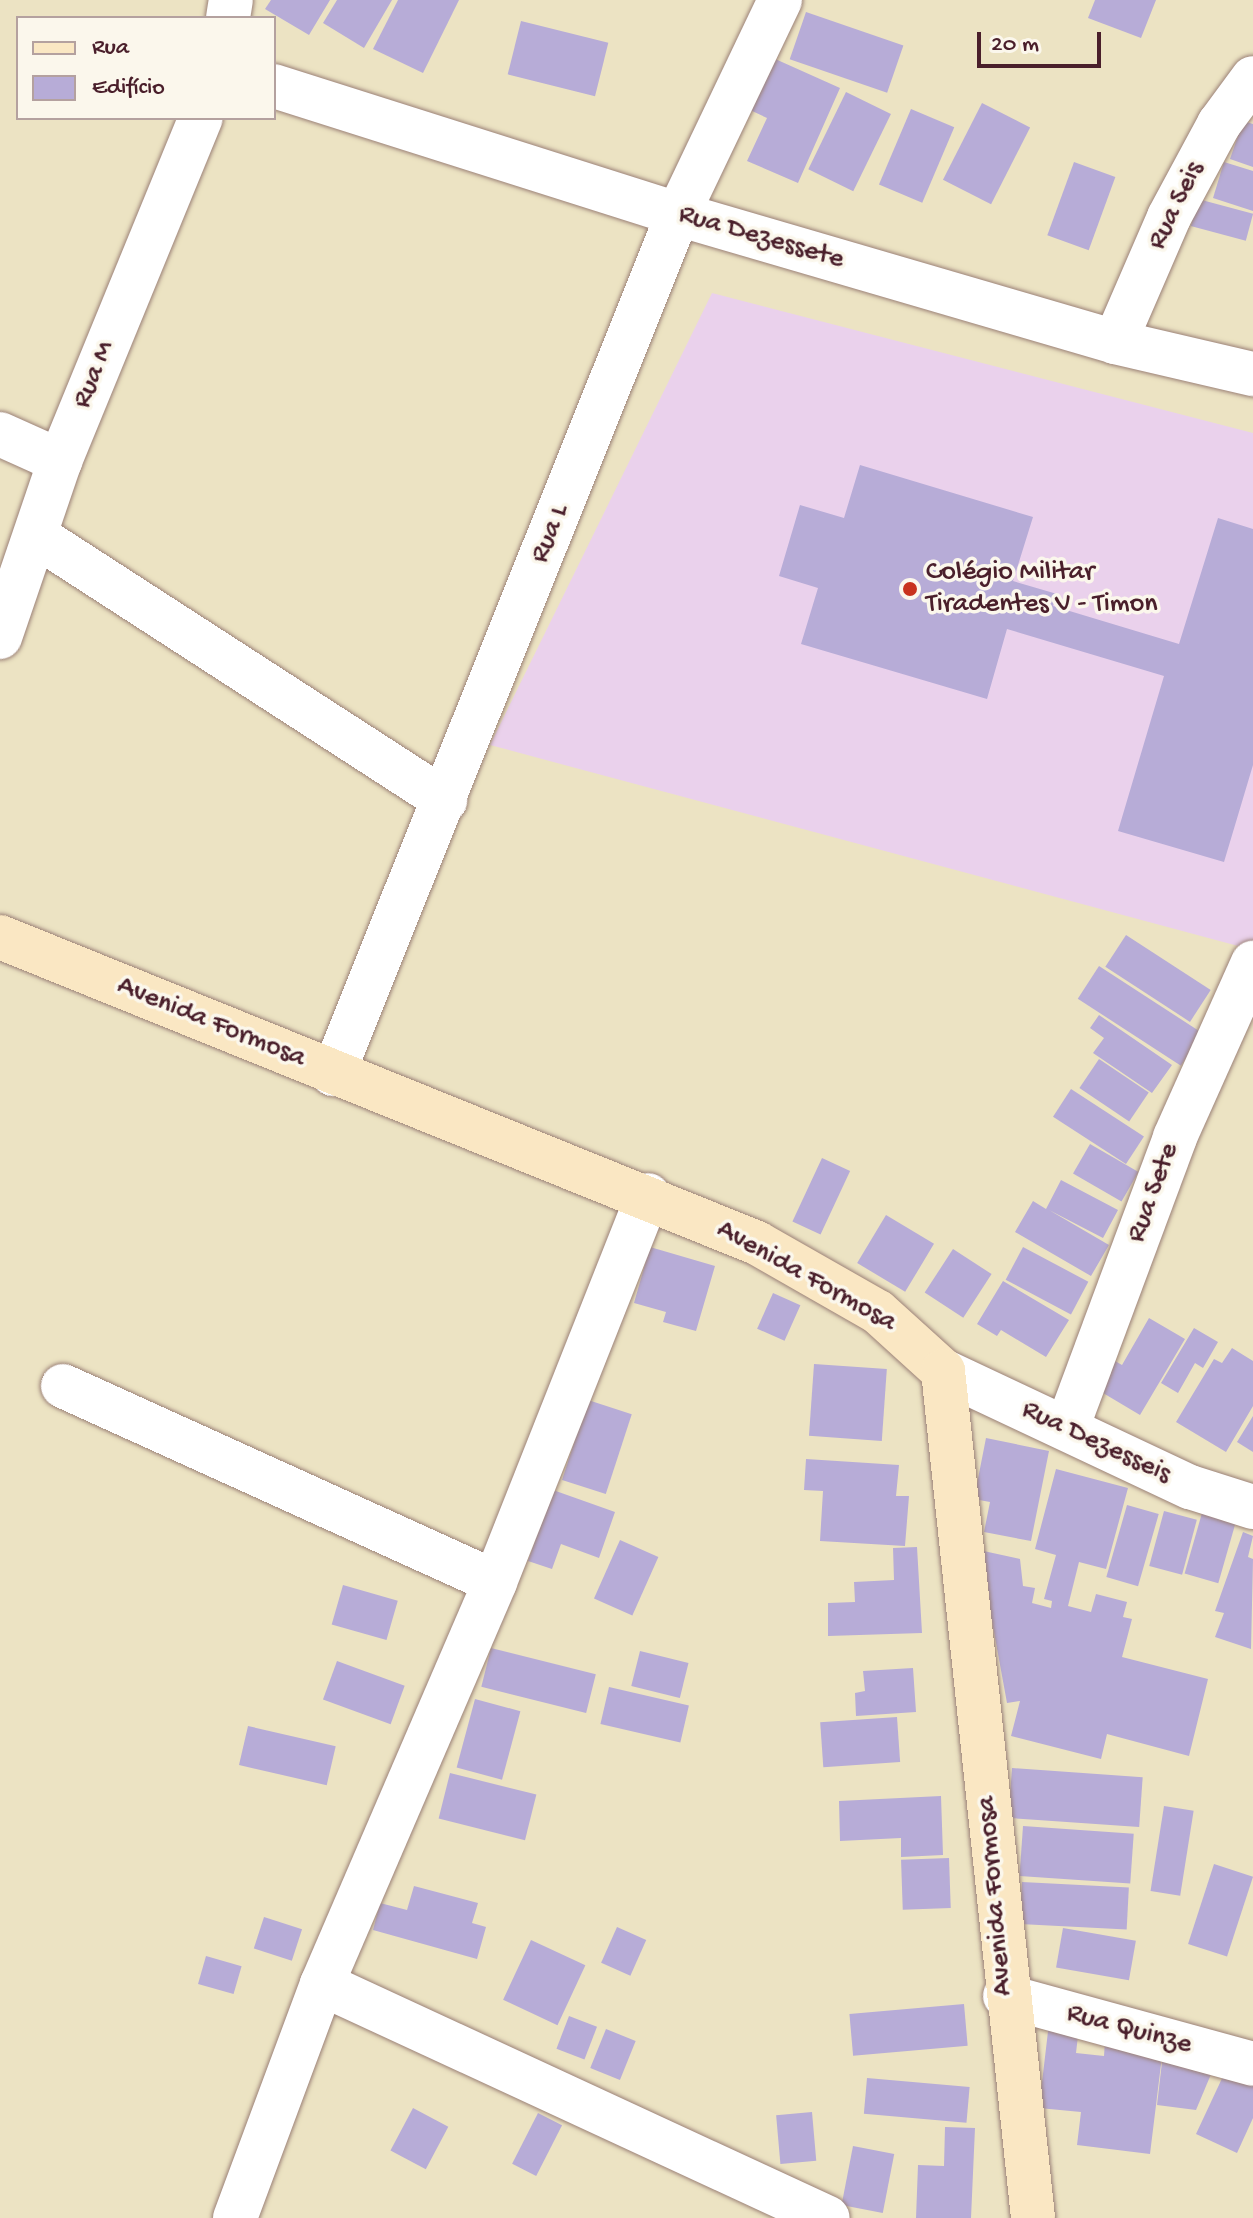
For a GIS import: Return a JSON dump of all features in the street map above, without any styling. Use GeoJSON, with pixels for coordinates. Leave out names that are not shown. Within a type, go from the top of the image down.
{"type":"FeatureCollection","features":[{"type":"Feature","properties":{"kind":"main road","name":"Avenida Formosa"},"geometry":{"type":"LineString","coordinates":[[0,937],[333,1074],[648,1195],[757,1243],[878,1312],[943,1371],[1005,1996],[1033,2218]]}},
{"type":"Feature","properties":{"kind":"street","name":"Rua L"},"geometry":{"type":"LineString","coordinates":[[333,1074],[678,214],[780,0]]}},
{"type":"Feature","properties":{"kind":"street","name":"Rua Seis"},"geometry":{"type":"LineString","coordinates":[[1115,342],[1169,217],[1219,124],[1253,78]]}},
{"type":"Feature","properties":{"kind":"street","name":"Rua Dezessete"},"geometry":{"type":"LineString","coordinates":[[276,87],[678,214],[1115,342],[1253,374]]}},
{"type":"Feature","properties":{"kind":"street","name":"Rua M"},"geometry":{"type":"LineString","coordinates":[[0,637],[38,537],[60,461],[200,120]]}},
{"type":"Feature","properties":{"kind":"street"},"geometry":{"type":"LineString","coordinates":[[0,434],[60,461]]}},
{"type":"Feature","properties":{"kind":"street"},"geometry":{"type":"LineString","coordinates":[[38,537],[445,800]]}},
{"type":"Feature","properties":{"kind":"street","name":"Rua Sete"},"geometry":{"type":"LineString","coordinates":[[1067,1428],[1175,1137],[1253,963]]}},
{"type":"Feature","properties":{"kind":"street"},"geometry":{"type":"LineString","coordinates":[[235,2218],[322,1984],[495,1582],[648,1195]]}},
{"type":"Feature","properties":{"kind":"street","name":"Rua Dezesseis"},"geometry":{"type":"LineString","coordinates":[[943,1371],[1190,1487],[1253,1507]]}},
{"type":"Feature","properties":{"kind":"street"},"geometry":{"type":"LineString","coordinates":[[63,1386],[495,1582]]}},
{"type":"Feature","properties":{"kind":"street"},"geometry":{"type":"LineString","coordinates":[[322,1984],[828,2218]]}},
{"type":"Feature","properties":{"kind":"street","name":"Rua Quinze"},"geometry":{"type":"LineString","coordinates":[[1005,1996],[1253,2064]]}},
{"type":"Feature","properties":{"kind":"shaded area","name":"Colégio Militar Tiradentes V - Timon"},"geometry":{"type":"Polygon","coordinates":[[[712,293],[1253,433],[1253,950],[490,745],[712,293]]]}},
{"type":"Feature","properties":{"kind":"building"},"geometry":{"type":"Polygon","coordinates":[[[271,0],[330,0],[309,35],[265,9],[271,0]]]}},
{"type":"Feature","properties":{"kind":"building"},"geometry":{"type":"Polygon","coordinates":[[[337,0],[392,0],[364,48],[323,23],[337,0]]]}},
{"type":"Feature","properties":{"kind":"building"},"geometry":{"type":"Polygon","coordinates":[[[398,0],[459,0],[423,73],[373,49],[398,0]]]}},
{"type":"Feature","properties":{"kind":"building"},"geometry":{"type":"Polygon","coordinates":[[[1095,0],[1156,0],[1141,38],[1088,18],[1095,0]]]}},
{"type":"Feature","properties":{"kind":"building"},"geometry":{"type":"Polygon","coordinates":[[[806,12],[903,46],[887,93],[790,59],[806,12]]]}},
{"type":"Feature","properties":{"kind":"building"},"geometry":{"type":"Polygon","coordinates":[[[521,21],[608,43],[595,96],[508,74],[521,21]]]}},
{"type":"Feature","properties":{"kind":"building"},"geometry":{"type":"Polygon","coordinates":[[[773,58],[840,88],[798,183],[747,161],[767,118],[750,110],[773,58]]]}},
{"type":"Feature","properties":{"kind":"building"},"geometry":{"type":"Polygon","coordinates":[[[846,92],[891,114],[853,191],[808,169],[846,92]]]}},
{"type":"Feature","properties":{"kind":"building"},"geometry":{"type":"Polygon","coordinates":[[[982,103],[1030,128],[991,204],[943,180],[982,103]]]}},
{"type":"Feature","properties":{"kind":"building"},"geometry":{"type":"Polygon","coordinates":[[[911,109],[954,127],[922,203],[879,184],[911,109]]]}},
{"type":"Feature","properties":{"kind":"building"},"geometry":{"type":"Polygon","coordinates":[[[1243,121],[1253,124],[1253,167],[1230,159],[1243,121]]]}},
{"type":"Feature","properties":{"kind":"building"},"geometry":{"type":"Polygon","coordinates":[[[1074,162],[1115,177],[1089,250],[1047,235],[1074,162]]]}},
{"type":"Feature","properties":{"kind":"building"},"geometry":{"type":"Polygon","coordinates":[[[1224,162],[1253,171],[1253,211],[1213,198],[1224,162]]]}},
{"type":"Feature","properties":{"kind":"building"},"geometry":{"type":"Polygon","coordinates":[[[1198,199],[1253,214],[1246,241],[1191,226],[1198,199]]]}},
{"type":"Feature","properties":{"kind":"building"},"geometry":{"type":"Polygon","coordinates":[[[860,465],[1033,517],[1013,581],[1057,594],[1053,606],[1179,644],[1218,518],[1253,529],[1253,765],[1224,862],[1118,831],[1164,676],[1007,629],[987,699],[801,644],[818,588],[779,576],[800,505],[844,518],[860,465]]]}},
{"type":"Feature","properties":{"kind":"building"},"geometry":{"type":"Polygon","coordinates":[[[1126,935],[1211,990],[1190,1022],[1105,967],[1126,935]]]}},
{"type":"Feature","properties":{"kind":"building"},"geometry":{"type":"Polygon","coordinates":[[[1099,966],[1202,1033],[1181,1066],[1078,999],[1099,966]]]}},
{"type":"Feature","properties":{"kind":"building"},"geometry":{"type":"Polygon","coordinates":[[[1099,1015],[1172,1065],[1152,1093],[1093,1053],[1104,1038],[1090,1028],[1099,1015]]]}},
{"type":"Feature","properties":{"kind":"building"},"geometry":{"type":"Polygon","coordinates":[[[1099,1059],[1149,1093],[1129,1122],[1079,1088],[1099,1059]]]}},
{"type":"Feature","properties":{"kind":"building"},"geometry":{"type":"Polygon","coordinates":[[[1071,1089],[1144,1136],[1126,1164],[1053,1117],[1071,1089]]]}},
{"type":"Feature","properties":{"kind":"building"},"geometry":{"type":"Polygon","coordinates":[[[1090,1144],[1138,1172],[1121,1201],[1073,1173],[1090,1144]]]}},
{"type":"Feature","properties":{"kind":"building"},"geometry":{"type":"Polygon","coordinates":[[[822,1158],[850,1171],[821,1235],[792,1221],[822,1158]]]}},
{"type":"Feature","properties":{"kind":"building"},"geometry":{"type":"Polygon","coordinates":[[[1061,1180],[1118,1210],[1103,1238],[1049,1210],[1109,1245],[1091,1276],[1015,1232],[1033,1201],[1046,1209],[1061,1180]]]}},
{"type":"Feature","properties":{"kind":"building"},"geometry":{"type":"Polygon","coordinates":[[[886,1215],[934,1244],[905,1292],[857,1263],[886,1215]]]}},
{"type":"Feature","properties":{"kind":"building"},"geometry":{"type":"Polygon","coordinates":[[[650,1247],[715,1266],[696,1331],[663,1322],[666,1312],[634,1303],[650,1247]]]}},
{"type":"Feature","properties":{"kind":"building"},"geometry":{"type":"Polygon","coordinates":[[[1023,1247],[1088,1282],[1071,1314],[1006,1280],[1023,1247]]]}},
{"type":"Feature","properties":{"kind":"building"},"geometry":{"type":"Polygon","coordinates":[[[953,1249],[992,1274],[963,1318],[925,1293],[953,1249]]]}},
{"type":"Feature","properties":{"kind":"building"},"geometry":{"type":"Polygon","coordinates":[[[1003,1281],[1069,1320],[1046,1357],[1001,1330],[997,1336],[977,1324],[1003,1281]]]}},
{"type":"Feature","properties":{"kind":"building"},"geometry":{"type":"Polygon","coordinates":[[[773,1293],[800,1305],[785,1341],[757,1329],[773,1293]]]}},
{"type":"Feature","properties":{"kind":"building"},"geometry":{"type":"Polygon","coordinates":[[[1149,1318],[1185,1339],[1140,1415],[1098,1390],[1115,1361],[1122,1365],[1149,1318]]]}},
{"type":"Feature","properties":{"kind":"building"},"geometry":{"type":"Polygon","coordinates":[[[1194,1328],[1218,1342],[1203,1368],[1195,1363],[1178,1393],[1161,1383],[1194,1328]]]}},
{"type":"Feature","properties":{"kind":"building"},"geometry":{"type":"Polygon","coordinates":[[[1232,1348],[1253,1361],[1253,1406],[1226,1452],[1176,1422],[1214,1359],[1222,1363],[1232,1348]]]}},
{"type":"Feature","properties":{"kind":"building"},"geometry":{"type":"Polygon","coordinates":[[[814,1364],[887,1369],[882,1441],[809,1436],[814,1364]]]}},
{"type":"Feature","properties":{"kind":"building"},"geometry":{"type":"Polygon","coordinates":[[[588,1400],[632,1414],[606,1494],[562,1480],[588,1400]]]}},
{"type":"Feature","properties":{"kind":"building"},"geometry":{"type":"Polygon","coordinates":[[[1253,1416],[1253,1452],[1237,1442],[1253,1416]]]}},
{"type":"Feature","properties":{"kind":"building"},"geometry":{"type":"Polygon","coordinates":[[[986,1438],[1049,1451],[1031,1541],[984,1532],[990,1502],[974,1499],[986,1438]]]}},
{"type":"Feature","properties":{"kind":"building"},"geometry":{"type":"Polygon","coordinates":[[[806,1459],[899,1465],[896,1496],[909,1496],[905,1546],[820,1541],[823,1491],[804,1490],[806,1459]]]}},
{"type":"Feature","properties":{"kind":"building"},"geometry":{"type":"Polygon","coordinates":[[[1056,1469],[1128,1488],[1106,1569],[1079,1562],[1068,1606],[1091,1612],[1096,1594],[1127,1602],[1123,1617],[1132,1619],[1122,1657],[1208,1679],[1189,1756],[1107,1734],[1101,1759],[1011,1736],[1020,1701],[1007,1703],[979,1550],[1020,1559],[1023,1586],[1035,1588],[1032,1603],[1051,1608],[1052,1601],[1044,1599],[1056,1555],[1035,1549],[1056,1469]]]}},
{"type":"Feature","properties":{"kind":"building"},"geometry":{"type":"Polygon","coordinates":[[[553,1490],[615,1512],[599,1558],[561,1544],[552,1569],[528,1561],[553,1490]]]}},
{"type":"Feature","properties":{"kind":"building"},"geometry":{"type":"Polygon","coordinates":[[[1127,1505],[1159,1514],[1138,1586],[1106,1577],[1127,1505]]]}},
{"type":"Feature","properties":{"kind":"building"},"geometry":{"type":"Polygon","coordinates":[[[1164,1511],[1197,1520],[1182,1575],[1149,1566],[1164,1511]]]}},
{"type":"Feature","properties":{"kind":"building"},"geometry":{"type":"Polygon","coordinates":[[[1202,1513],[1236,1523],[1218,1583],[1185,1574],[1202,1513]]]}},
{"type":"Feature","properties":{"kind":"building"},"geometry":{"type":"Polygon","coordinates":[[[1243,1532],[1253,1536],[1248,1557],[1253,1559],[1251,1649],[1215,1637],[1224,1613],[1215,1611],[1243,1532]]]}},
{"type":"Feature","properties":{"kind":"building"},"geometry":{"type":"Polygon","coordinates":[[[620,1540],[658,1557],[632,1616],[594,1598],[620,1540]]]}},
{"type":"Feature","properties":{"kind":"building"},"geometry":{"type":"Polygon","coordinates":[[[917,1547],[922,1633],[828,1636],[828,1603],[855,1602],[854,1582],[894,1580],[893,1548],[917,1547]]]}},
{"type":"Feature","properties":{"kind":"building"},"geometry":{"type":"Polygon","coordinates":[[[343,1585],[398,1601],[386,1640],[332,1624],[343,1585]]]}},
{"type":"Feature","properties":{"kind":"building"},"geometry":{"type":"Polygon","coordinates":[[[491,1648],[596,1674],[586,1713],[481,1687],[491,1648]]]}},
{"type":"Feature","properties":{"kind":"building"},"geometry":{"type":"Polygon","coordinates":[[[640,1651],[689,1663],[680,1698],[631,1686],[640,1651]]]}},
{"type":"Feature","properties":{"kind":"building"},"geometry":{"type":"Polygon","coordinates":[[[337,1661],[405,1686],[391,1724],[323,1700],[337,1661]]]}},
{"type":"Feature","properties":{"kind":"building"},"geometry":{"type":"Polygon","coordinates":[[[913,1668],[916,1712],[856,1716],[855,1693],[865,1691],[863,1671],[913,1668]]]}},
{"type":"Feature","properties":{"kind":"building"},"geometry":{"type":"Polygon","coordinates":[[[609,1687],[689,1705],[680,1742],[600,1724],[609,1687]]]}},
{"type":"Feature","properties":{"kind":"building"},"geometry":{"type":"Polygon","coordinates":[[[475,1699],[520,1711],[502,1780],[457,1768],[475,1699]]]}},
{"type":"Feature","properties":{"kind":"building"},"geometry":{"type":"Polygon","coordinates":[[[897,1717],[900,1762],[823,1767],[820,1722],[897,1717]]]}},
{"type":"Feature","properties":{"kind":"building"},"geometry":{"type":"Polygon","coordinates":[[[248,1726],[336,1746],[327,1785],[239,1765],[248,1726]]]}},
{"type":"Feature","properties":{"kind":"building"},"geometry":{"type":"Polygon","coordinates":[[[1012,1768],[1143,1777],[1139,1827],[1009,1818],[1012,1768]]]}},
{"type":"Feature","properties":{"kind":"building"},"geometry":{"type":"Polygon","coordinates":[[[450,1773],[536,1795],[525,1840],[439,1819],[450,1773]]]}},
{"type":"Feature","properties":{"kind":"building"},"geometry":{"type":"Polygon","coordinates":[[[941,1796],[943,1855],[901,1857],[901,1838],[840,1841],[839,1801],[941,1796]]]}},
{"type":"Feature","properties":{"kind":"building"},"geometry":{"type":"Polygon","coordinates":[[[1164,1806],[1194,1811],[1180,1896],[1151,1891],[1164,1806]]]}},
{"type":"Feature","properties":{"kind":"building"},"geometry":{"type":"Polygon","coordinates":[[[1023,1826],[1134,1834],[1130,1884],[1020,1876],[1023,1826]]]}},
{"type":"Feature","properties":{"kind":"building"},"geometry":{"type":"Polygon","coordinates":[[[949,1858],[951,1908],[903,1910],[901,1860],[949,1858]]]}},
{"type":"Feature","properties":{"kind":"building"},"geometry":{"type":"Polygon","coordinates":[[[1214,1864],[1253,1877],[1227,1957],[1188,1944],[1214,1864]]]}},
{"type":"Feature","properties":{"kind":"building"},"geometry":{"type":"Polygon","coordinates":[[[1022,1882],[1129,1888],[1127,1930],[1020,1924],[1022,1882]]]}},
{"type":"Feature","properties":{"kind":"building"},"geometry":{"type":"Polygon","coordinates":[[[414,1886],[478,1903],[472,1923],[486,1927],[477,1959],[373,1930],[380,1903],[407,1910],[414,1886]]]}},
{"type":"Feature","properties":{"kind":"building"},"geometry":{"type":"Polygon","coordinates":[[[264,1917],[302,1929],[292,1961],[254,1948],[264,1917]]]}},
{"type":"Feature","properties":{"kind":"building"},"geometry":{"type":"Polygon","coordinates":[[[617,1927],[646,1940],[630,1976],[601,1963],[617,1927]]]}},
{"type":"Feature","properties":{"kind":"building"},"geometry":{"type":"Polygon","coordinates":[[[1063,1928],[1136,1941],[1129,1980],[1056,1967],[1063,1928]]]}},
{"type":"Feature","properties":{"kind":"building"},"geometry":{"type":"Polygon","coordinates":[[[531,1940],[585,1965],[557,2025],[503,2000],[531,1940]]]}},
{"type":"Feature","properties":{"kind":"building"},"geometry":{"type":"Polygon","coordinates":[[[206,1956],[242,1966],[234,1994],[198,1984],[206,1956]]]}},
{"type":"Feature","properties":{"kind":"building"},"geometry":{"type":"Polygon","coordinates":[[[964,2004],[968,2046],[853,2056],[849,2014],[964,2004]]]}},
{"type":"Feature","properties":{"kind":"building"},"geometry":{"type":"Polygon","coordinates":[[[569,2016],[597,2027],[584,2059],[556,2049],[569,2016]]]}},
{"type":"Feature","properties":{"kind":"building"},"geometry":{"type":"Polygon","coordinates":[[[1049,2023],[1079,2027],[1076,2053],[1104,2056],[1105,2041],[1163,2048],[1150,2154],[1077,2145],[1081,2112],[1039,2108],[1049,2023]]]}},
{"type":"Feature","properties":{"kind":"building"},"geometry":{"type":"Polygon","coordinates":[[[606,2029],[636,2041],[620,2080],[590,2068],[606,2029]]]}},
{"type":"Feature","properties":{"kind":"building"},"geometry":{"type":"Polygon","coordinates":[[[1164,2045],[1214,2067],[1196,2110],[1157,2105],[1164,2045]]]}},
{"type":"Feature","properties":{"kind":"building"},"geometry":{"type":"Polygon","coordinates":[[[1225,2072],[1253,2085],[1253,2118],[1237,2153],[1196,2134],[1225,2072]]]}},
{"type":"Feature","properties":{"kind":"building"},"geometry":{"type":"Polygon","coordinates":[[[867,2078],[970,2087],[966,2123],[864,2114],[867,2078]]]}},
{"type":"Feature","properties":{"kind":"building"},"geometry":{"type":"Polygon","coordinates":[[[413,2108],[448,2127],[426,2169],[390,2150],[413,2108]]]}},
{"type":"Feature","properties":{"kind":"building"},"geometry":{"type":"Polygon","coordinates":[[[812,2112],[816,2161],[780,2164],[776,2115],[812,2112]]]}},
{"type":"Feature","properties":{"kind":"building"},"geometry":{"type":"Polygon","coordinates":[[[538,2113],[562,2125],[536,2176],[512,2164],[538,2113]]]}},
{"type":"Feature","properties":{"kind":"building"},"geometry":{"type":"Polygon","coordinates":[[[945,2127],[975,2128],[971,2218],[916,2218],[918,2165],[944,2166],[945,2127]]]}},
{"type":"Feature","properties":{"kind":"building"},"geometry":{"type":"Polygon","coordinates":[[[853,2146],[894,2154],[883,2213],[842,2205],[853,2146]]]}},
{"type":"Feature","properties":{"kind":"place","name":"Colégio Militar Tiradentes V - Timon"},"geometry":{"type":"Point","coordinates":[910,589]}}]}
